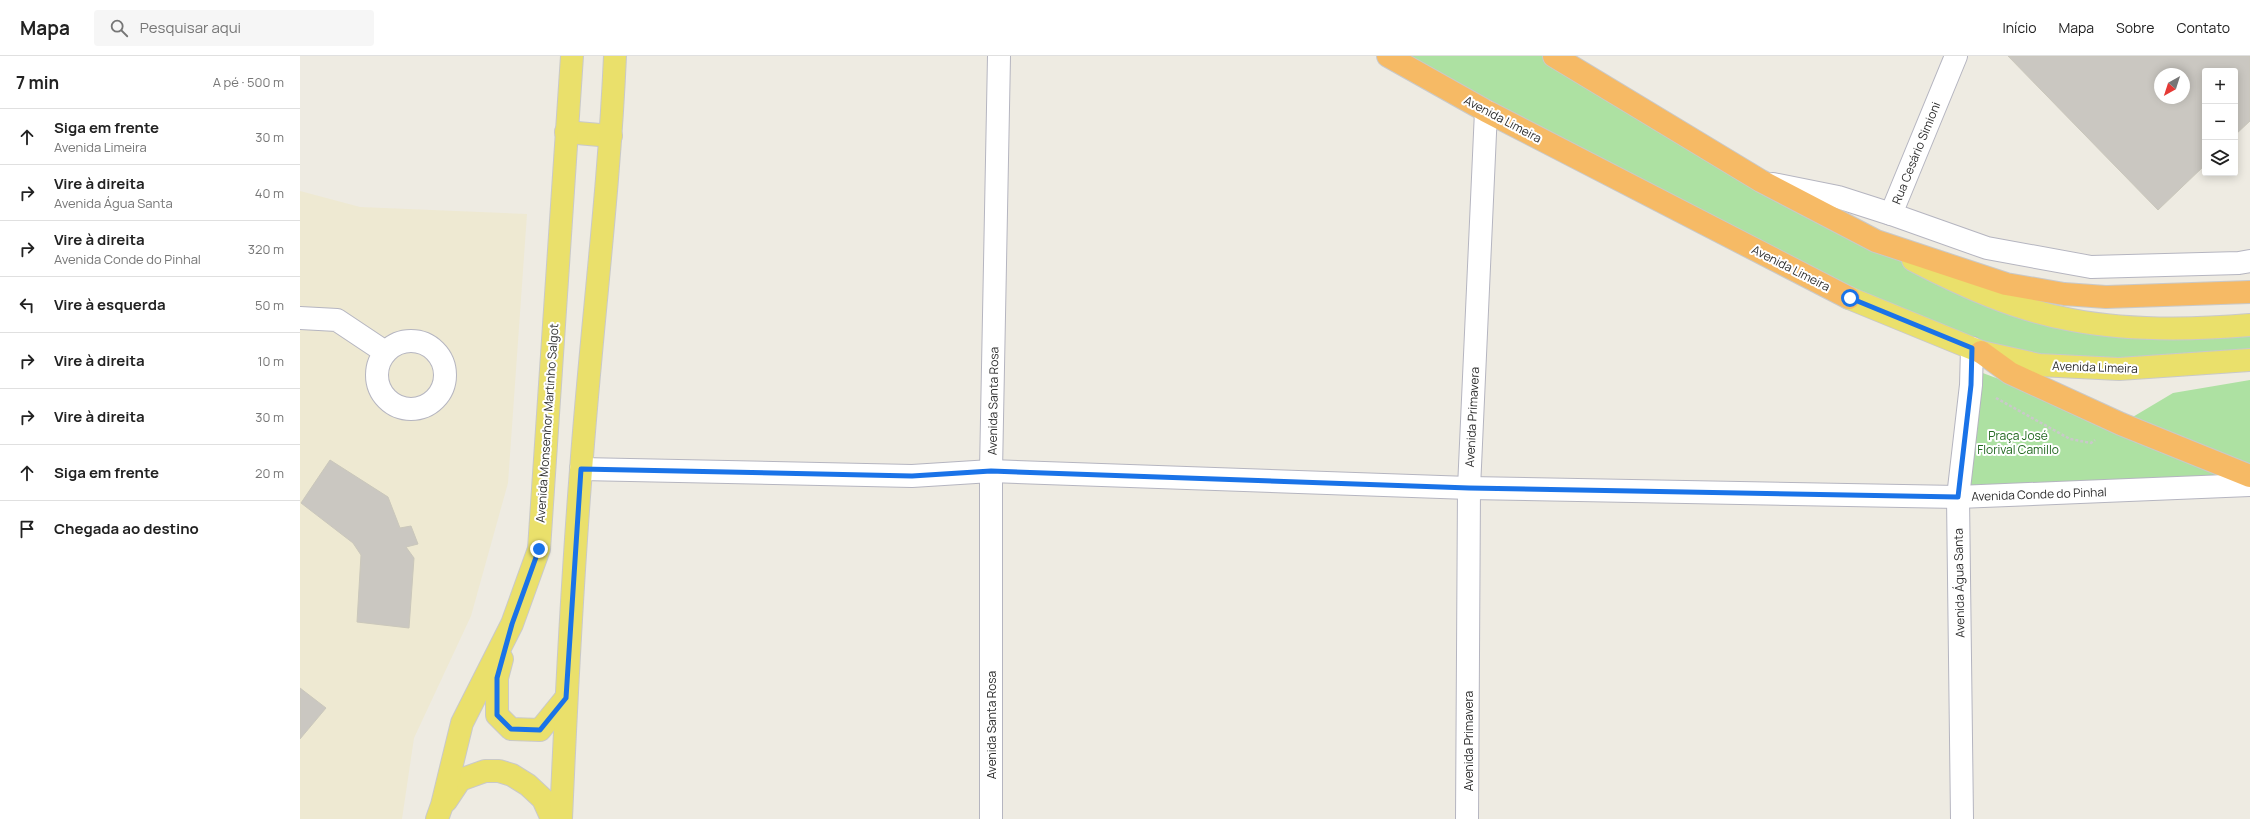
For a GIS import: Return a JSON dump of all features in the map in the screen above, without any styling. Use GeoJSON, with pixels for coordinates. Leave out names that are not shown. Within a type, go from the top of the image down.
{"type":"FeatureCollection","features":[{"type":"Feature","properties":{"kind":"highway","name":"Avenida Limeira"},"geometry":{"type":"LineString","coordinates":[[1388,56],[1486,111],[1850,298]]}},
{"type":"Feature","properties":{"kind":"highway"},"geometry":{"type":"LineString","coordinates":[[1554,56],[1761,181],[1876,241],[2006,284],[2064,294],[2106,297],[2250,292]]}},
{"type":"Feature","properties":{"kind":"highway"},"geometry":{"type":"LineString","coordinates":[[1976,350],[2010,373],[2121,424],[2250,476]]}},
{"type":"Feature","properties":{"kind":"main road","name":"Avenida Monsenhor Martinho Salgot"},"geometry":{"type":"LineString","coordinates":[[440,812],[462,723],[512,624],[539,549],[572,56]]}},
{"type":"Feature","properties":{"kind":"main road"},"geometry":{"type":"LineString","coordinates":[[561,819],[566,698],[581,469],[611,136],[615,56]]}},
{"type":"Feature","properties":{"kind":"main road"},"geometry":{"type":"LineString","coordinates":[[566,132],[611,136]]}},
{"type":"Feature","properties":{"kind":"main road"},"geometry":{"type":"LineString","coordinates":[[1876,241],[1978,292],[2019,306],[2071,320],[2125,327],[2216,328],[2250,325]]}},
{"type":"Feature","properties":{"kind":"main road","name":"Avenida Limeira"},"geometry":{"type":"LineString","coordinates":[[1850,298],[1976,350],[2039,365],[2119,369],[2250,360]]}},
{"type":"Feature","properties":{"kind":"main road"},"geometry":{"type":"LineString","coordinates":[[512,624],[497,678],[497,715],[511,729],[540,730],[566,698]]}},
{"type":"Feature","properties":{"kind":"main road"},"geometry":{"type":"LineString","coordinates":[[440,812],[460,780],[486,771],[499,771],[512,775],[528,785],[543,799],[552,819]]}},
{"type":"Feature","properties":{"kind":"street","name":"Avenida Santa Rosa"},"geometry":{"type":"LineString","coordinates":[[991,819],[991,471],[999,56]]}},
{"type":"Feature","properties":{"kind":"street","name":"Rua Cesário Simioni"},"geometry":{"type":"LineString","coordinates":[[1761,181],[1838,197],[1891,214],[1956,56]]}},
{"type":"Feature","properties":{"kind":"street","name":"Avenida Primavera"},"geometry":{"type":"LineString","coordinates":[[1468,819],[1469,488],[1486,111]]}},
{"type":"Feature","properties":{"kind":"street"},"geometry":{"type":"LineString","coordinates":[[1891,214],[1987,248],[2091,267],[2239,264],[2250,261]]}},
{"type":"Feature","properties":{"kind":"street"},"geometry":{"type":"LineString","coordinates":[[300,318],[337,320],[385,352]]}},
{"type":"Feature","properties":{"kind":"street","name":"Avenida Água Santa"},"geometry":{"type":"LineString","coordinates":[[1962,819],[1958,497],[1976,350]]}},
{"type":"Feature","properties":{"kind":"street","name":"Avenida Conde do Pinhal"},"geometry":{"type":"LineString","coordinates":[[581,469],[912,476],[991,471],[1469,488],[1958,497],[2250,485]]}},
{"type":"Feature","properties":{"kind":"shaded area"},"geometry":{"type":"Polygon","coordinates":[[[300,191],[360,207],[527,214],[508,483],[471,616],[414,738],[402,819],[300,819],[300,191]]]}},
{"type":"Feature","properties":{"kind":"green space"},"geometry":{"type":"Polygon","coordinates":[[[1387,56],[1554,56],[1761,181],[2071,320],[2250,325],[2250,360],[2203,365],[1981,352],[1387,56]]]}},
{"type":"Feature","properties":{"kind":"green space","name":"Praça José Florival Camillo"},"geometry":{"type":"Polygon","coordinates":[[[1980,372],[2121,424],[2173,393],[2250,380],[2250,485],[1958,497],[1980,372]]]}},
{"type":"Feature","properties":{"kind":"building"},"geometry":{"type":"Polygon","coordinates":[[[2008,56],[2250,56],[2250,121],[2238,132],[2238,68],[2202,68],[2202,168],[2158,210],[2008,56]]]}},
{"type":"Feature","properties":{"kind":"building"},"geometry":{"type":"Polygon","coordinates":[[[330,460],[388,497],[400,528],[411,526],[418,544],[406,547],[414,558],[409,628],[357,622],[361,555],[353,543],[301,503],[330,460]]]}},
{"type":"Feature","properties":{"kind":"building"},"geometry":{"type":"Polygon","coordinates":[[[300,688],[326,708],[300,739],[300,688]]]}},
{"type":"Feature","properties":{"kind":"route"},"geometry":{"type":"LineString","coordinates":[[539,549],[512,624],[497,678],[497,715],[511,729],[540,730],[566,698],[581,469],[912,476],[991,471],[1469,488],[1958,497],[1971,385],[1972,348],[1850,298]]}}]}
